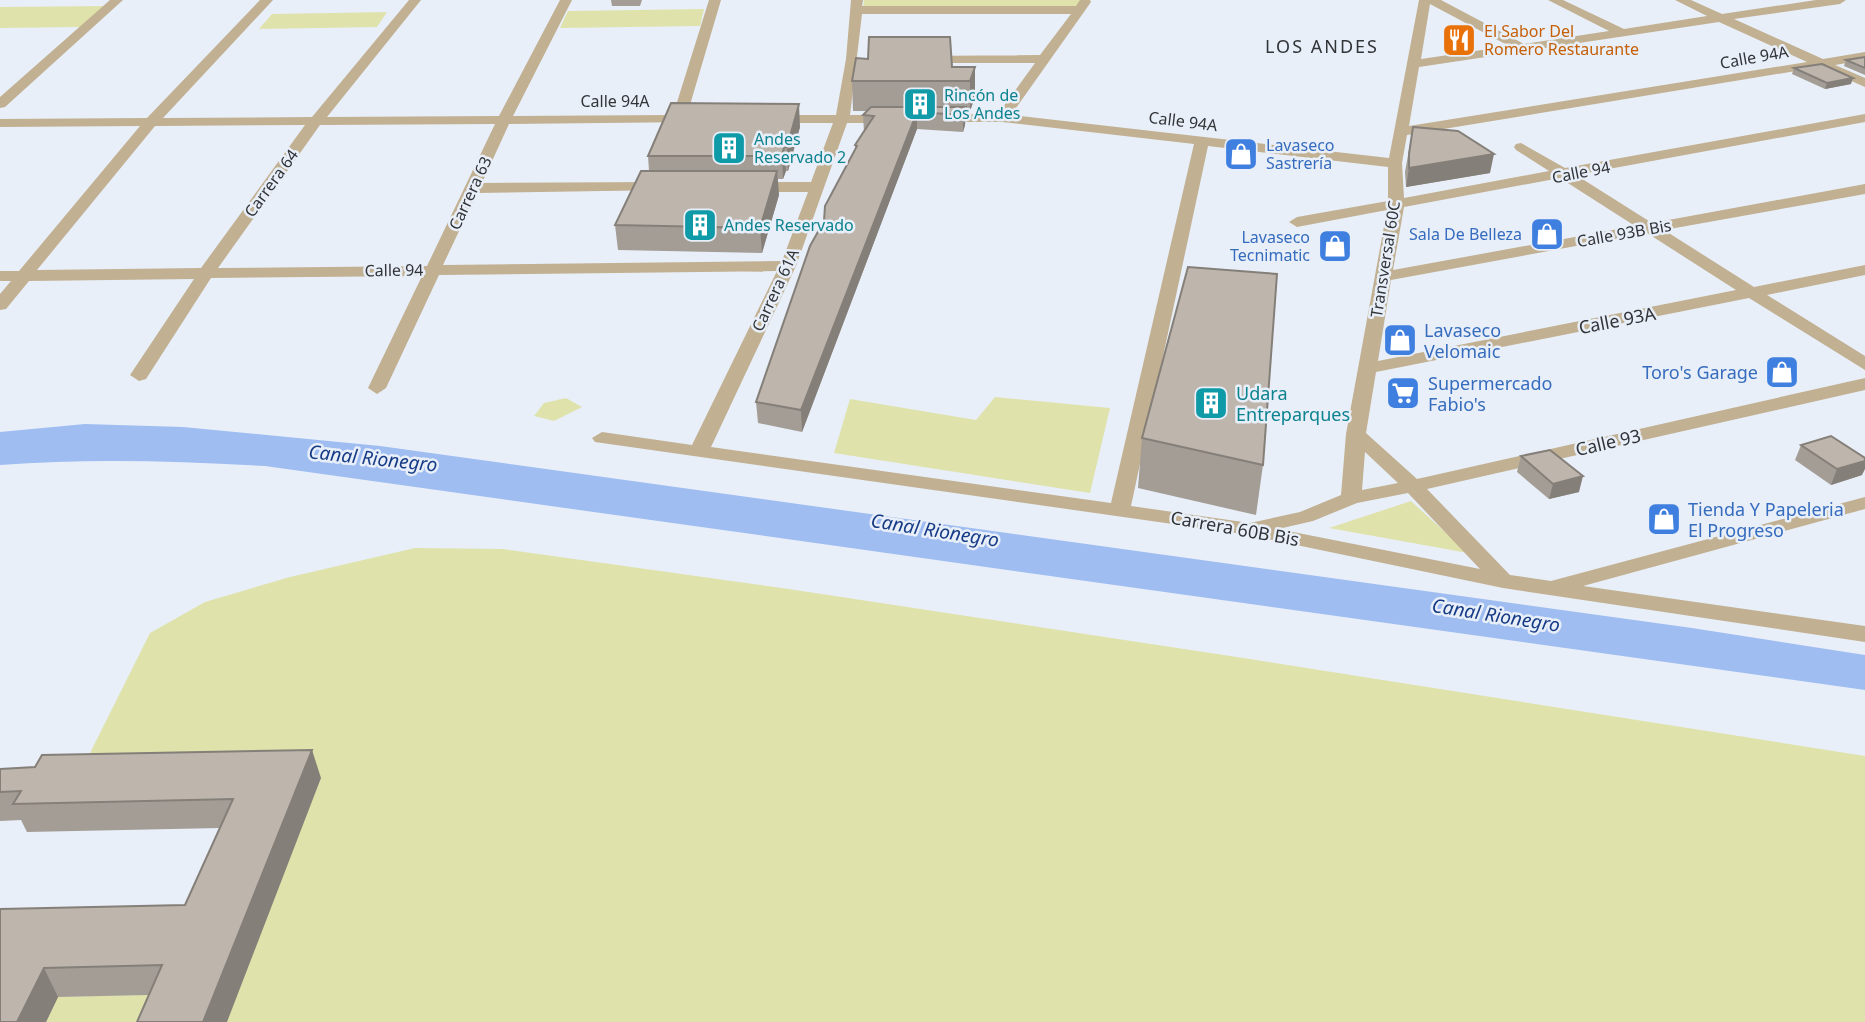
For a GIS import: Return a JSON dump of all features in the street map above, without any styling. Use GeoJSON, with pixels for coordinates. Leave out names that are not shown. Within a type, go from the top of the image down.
{"type":"FeatureCollection","features":[{"type":"Feature","properties":{"kind":"street"},"geometry":{"type":"LineString","coordinates":[[0,104],[117,0]]}},
{"type":"Feature","properties":{"kind":"street"},"geometry":{"type":"LineString","coordinates":[[0,304],[151,122],[267,0]]}},
{"type":"Feature","properties":{"kind":"street","name":"Carrera 64"},"geometry":{"type":"LineString","coordinates":[[139,374],[205,272],[317,120],[396,27],[415,0]]}},
{"type":"Feature","properties":{"kind":"street","name":"Carrera 63"},"geometry":{"type":"LineString","coordinates":[[377,388],[505,118],[566,0]]}},
{"type":"Feature","properties":{"kind":"street"},"geometry":{"type":"LineString","coordinates":[[679,119],[715,0]]}},
{"type":"Feature","properties":{"kind":"street","name":"Transversal 60C"},"geometry":{"type":"LineString","coordinates":[[1351,498],[1356,434],[1395,206],[1395,163],[1425,0]]}},
{"type":"Feature","properties":{"kind":"street"},"geometry":{"type":"LineString","coordinates":[[1432,0],[1521,47]]}},
{"type":"Feature","properties":{"kind":"street"},"geometry":{"type":"LineString","coordinates":[[1554,0],[1621,32]]}},
{"type":"Feature","properties":{"kind":"street"},"geometry":{"type":"LineString","coordinates":[[1681,0],[1865,83]]}},
{"type":"Feature","properties":{"kind":"street"},"geometry":{"type":"LineString","coordinates":[[1413,64],[1721,18],[1804,2],[1840,0]]}},
{"type":"Feature","properties":{"kind":"street"},"geometry":{"type":"LineString","coordinates":[[856,5],[1083,5]]}},
{"type":"Feature","properties":{"kind":"street","name":"Carrera 61A"},"geometry":{"type":"LineString","coordinates":[[699,451],[788,266],[842,119],[858,59],[856,5]]}},
{"type":"Feature","properties":{"kind":"street"},"geometry":{"type":"LineString","coordinates":[[1002,118],[1083,5]]}},
{"type":"Feature","properties":{"kind":"street","name":"Calle 94A"},"geometry":{"type":"LineString","coordinates":[[1401,132],[1865,56]]}},
{"type":"Feature","properties":{"kind":"street"},"geometry":{"type":"LineString","coordinates":[[906,59],[1043,59]]}},
{"type":"Feature","properties":{"kind":"street","name":"Calle 94A"},"geometry":{"type":"LineString","coordinates":[[0,123],[505,118],[706,119]]}},
{"type":"Feature","properties":{"kind":"street","name":"Calle 94A"},"geometry":{"type":"LineString","coordinates":[[760,119],[1002,118],[1395,163]]}},
{"type":"Feature","properties":{"kind":"street","name":"Calle 94"},"geometry":{"type":"LineString","coordinates":[[1297,222],[1865,118]]}},
{"type":"Feature","properties":{"kind":"street"},"geometry":{"type":"LineString","coordinates":[[1120,509],[1202,141]]}},
{"type":"Feature","properties":{"kind":"street"},"geometry":{"type":"LineString","coordinates":[[1521,147],[1865,364]]}},
{"type":"Feature","properties":{"kind":"street"},"geometry":{"type":"LineString","coordinates":[[472,188],[680,187]]}},
{"type":"Feature","properties":{"kind":"street"},"geometry":{"type":"LineString","coordinates":[[735,187],[818,187]]}},
{"type":"Feature","properties":{"kind":"street","name":"Calle 93B Bis"},"geometry":{"type":"LineString","coordinates":[[1382,277],[1865,189]]}},
{"type":"Feature","properties":{"kind":"street","name":"Calle 94"},"geometry":{"type":"LineString","coordinates":[[0,276],[788,266]]}},
{"type":"Feature","properties":{"kind":"street","name":"Calle 93A"},"geometry":{"type":"LineString","coordinates":[[1369,368],[1865,270]]}},
{"type":"Feature","properties":{"kind":"street","name":"Calle 93"},"geometry":{"type":"LineString","coordinates":[[1351,498],[1865,384]]}},
{"type":"Feature","properties":{"kind":"street"},"geometry":{"type":"LineString","coordinates":[[1356,434],[1413,486],[1503,581]]}},
{"type":"Feature","properties":{"kind":"street","name":"Carrera 60B Bis"},"geometry":{"type":"LineString","coordinates":[[602,438],[1243,528],[1503,581],[1865,634]]}},
{"type":"Feature","properties":{"kind":"street"},"geometry":{"type":"LineString","coordinates":[[1243,528],[1306,517],[1351,498]]}},
{"type":"Feature","properties":{"kind":"street"},"geometry":{"type":"LineString","coordinates":[[1551,588],[1865,503]]}},
{"type":"Feature","properties":{"kind":"green space"},"geometry":{"type":"Polygon","coordinates":[[[864,0],[1081,0],[1078,6],[863,8],[864,0]]]}},
{"type":"Feature","properties":{"kind":"green space"},"geometry":{"type":"Polygon","coordinates":[[[104,6],[81,27],[0,28],[0,7],[104,6]]]}},
{"type":"Feature","properties":{"kind":"green space"},"geometry":{"type":"Polygon","coordinates":[[[704,9],[700,26],[560,28],[568,11],[704,9]]]}},
{"type":"Feature","properties":{"kind":"green space"},"geometry":{"type":"Polygon","coordinates":[[[387,12],[377,27],[259,29],[272,14],[387,12]]]}},
{"type":"Feature","properties":{"kind":"green space"},"geometry":{"type":"Polygon","coordinates":[[[995,397],[1110,408],[1090,493],[834,453],[850,399],[976,420],[995,397]]]}},
{"type":"Feature","properties":{"kind":"green space"},"geometry":{"type":"Polygon","coordinates":[[[566,398],[582,407],[554,421],[534,416],[544,403],[566,398]]]}},
{"type":"Feature","properties":{"kind":"green space"},"geometry":{"type":"Polygon","coordinates":[[[1411,501],[1468,553],[1329,528],[1411,501]]]}},
{"type":"Feature","properties":{"kind":"green space"},"geometry":{"type":"Polygon","coordinates":[[[415,548],[503,549],[782,588],[1865,756],[1865,1022],[0,1022],[0,998],[236,993],[320,779],[75,783],[150,633],[205,602],[290,577],[415,548]]]}},
{"type":"Feature","properties":{"kind":"water","name":"Canal Rionegro"},"geometry":{"type":"Polygon","coordinates":[[[85,424],[183,427],[380,446],[1692,628],[1865,655],[1865,690],[265,466],[132,461],[0,465],[0,432],[85,424]]]}},
{"type":"Feature","properties":{"kind":"building"},"geometry":{"type":"Polygon","coordinates":[[[869,37],[950,37],[952,67],[975,67],[970,81],[852,81],[856,58],[868,59],[869,37]]]}},
{"type":"Feature","properties":{"kind":"building"},"geometry":{"type":"Polygon","coordinates":[[[1865,57],[1865,68],[1846,60],[1865,57]]]}},
{"type":"Feature","properties":{"kind":"building"},"geometry":{"type":"Polygon","coordinates":[[[1822,64],[1853,78],[1827,83],[1794,68],[1822,64]]]}},
{"type":"Feature","properties":{"kind":"building"},"geometry":{"type":"Polygon","coordinates":[[[671,103],[799,104],[782,156],[648,156],[671,103]]]}},
{"type":"Feature","properties":{"kind":"building"},"geometry":{"type":"Polygon","coordinates":[[[871,107],[966,107],[963,115],[917,112],[801,410],[756,402],[810,246],[824,221],[825,206],[857,146],[855,145],[874,116],[863,115],[871,107]]]}},
{"type":"Feature","properties":{"kind":"building"},"geometry":{"type":"Polygon","coordinates":[[[1413,127],[1458,131],[1494,154],[1409,168],[1413,127]]]}},
{"type":"Feature","properties":{"kind":"building"},"geometry":{"type":"Polygon","coordinates":[[[641,171],[777,171],[760,228],[615,225],[641,171]]]}},
{"type":"Feature","properties":{"kind":"building","name":"Udara Entreparques"},"geometry":{"type":"Polygon","coordinates":[[[1188,267],[1277,274],[1263,465],[1142,438],[1188,267]]]}},
{"type":"Feature","properties":{"kind":"building"},"geometry":{"type":"Polygon","coordinates":[[[1831,436],[1865,458],[1865,461],[1837,469],[1801,445],[1831,436]]]}},
{"type":"Feature","properties":{"kind":"building"},"geometry":{"type":"Polygon","coordinates":[[[1550,450],[1583,476],[1553,484],[1521,456],[1550,450]]]}},
{"type":"Feature","properties":{"kind":"building"},"geometry":{"type":"Polygon","coordinates":[[[312,750],[203,1022],[137,1022],[162,965],[44,968],[17,1022],[0,1022],[0,909],[185,905],[233,799],[13,804],[21,791],[0,792],[0,769],[35,767],[42,755],[312,750]]]}},
{"type":"Feature","properties":{"kind":"place","name":"El Sabor Del Romero Restaurante"},"geometry":{"type":"Point","coordinates":[1459,40]}},
{"type":"Feature","properties":{"kind":"place","name":"Rincón de Los Andes"},"geometry":{"type":"Point","coordinates":[920,104]}},
{"type":"Feature","properties":{"kind":"place","name":"Andes Reservado 2"},"geometry":{"type":"Point","coordinates":[729,148]}},
{"type":"Feature","properties":{"kind":"place","name":"Lavaseco Sastrería"},"geometry":{"type":"Point","coordinates":[1241,154]}},
{"type":"Feature","properties":{"kind":"place","name":"Andes Reservado"},"geometry":{"type":"Point","coordinates":[700,225]}},
{"type":"Feature","properties":{"kind":"place","name":"Sala De Belleza"},"geometry":{"type":"Point","coordinates":[1547,234]}},
{"type":"Feature","properties":{"kind":"place","name":"Lavaseco Tecnimatic"},"geometry":{"type":"Point","coordinates":[1335,246]}},
{"type":"Feature","properties":{"kind":"place","name":"Lavaseco Velomaic"},"geometry":{"type":"Point","coordinates":[1400,340]}},
{"type":"Feature","properties":{"kind":"place","name":"Toro's Garage"},"geometry":{"type":"Point","coordinates":[1782,372]}},
{"type":"Feature","properties":{"kind":"place","name":"Supermercado Fabio's"},"geometry":{"type":"Point","coordinates":[1403,393]}},
{"type":"Feature","properties":{"kind":"place","name":"Udara Entreparques"},"geometry":{"type":"Point","coordinates":[1211,403]}},
{"type":"Feature","properties":{"kind":"place","name":"Tienda Y Papeleria El Progreso"},"geometry":{"type":"Point","coordinates":[1664,519]}},
{"type":"Feature","properties":{"kind":"district","name":"LOS ANDES"},"geometry":{"type":"Point","coordinates":[1322,46]}}]}
